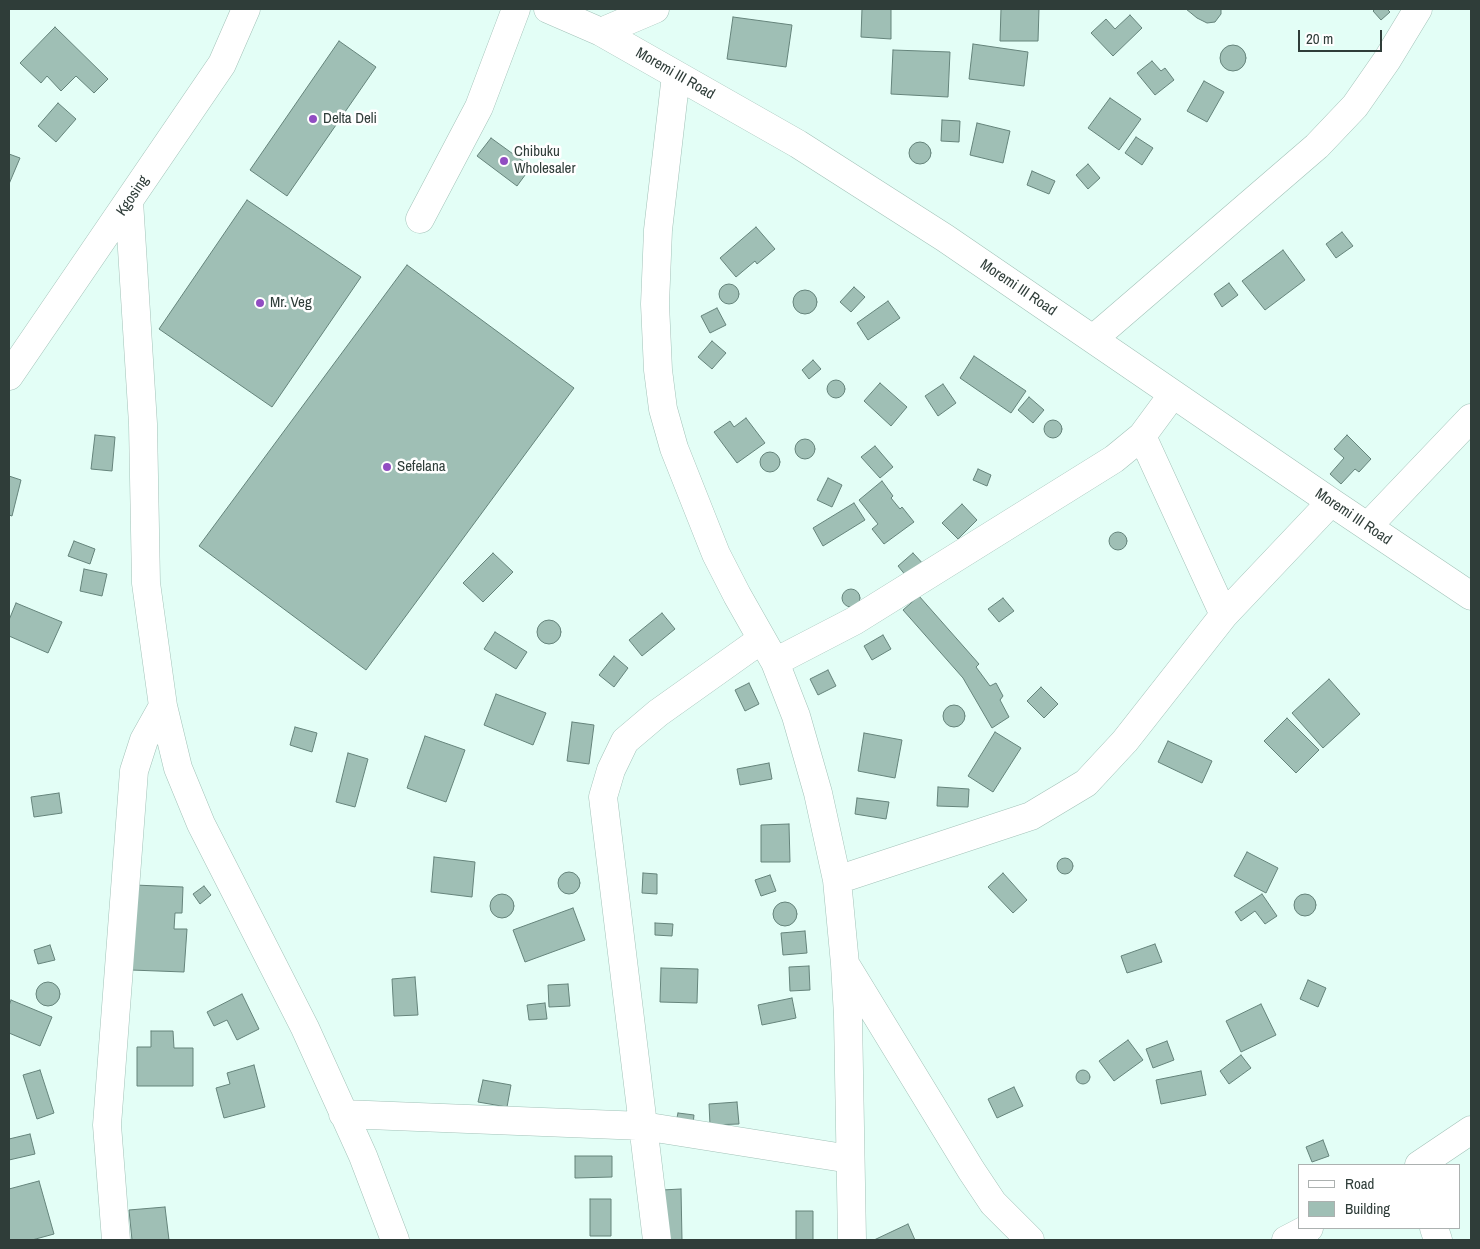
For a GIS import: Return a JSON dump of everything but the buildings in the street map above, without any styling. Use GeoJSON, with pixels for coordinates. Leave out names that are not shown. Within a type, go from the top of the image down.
{"type":"FeatureCollection","features":[{"type":"Feature","properties":{"kind":"street","name":"Kgosing"},"geometry":{"type":"LineString","coordinates":[[9,376],[222,64],[246,9]]}},
{"type":"Feature","properties":{"kind":"street"},"geometry":{"type":"LineString","coordinates":[[420,219],[479,107],[516,9]]}},
{"type":"Feature","properties":{"kind":"street","name":"Moremi III Road"},"geometry":{"type":"LineString","coordinates":[[548,9],[602,32],[798,144],[945,238],[1471,596]]}},
{"type":"Feature","properties":{"kind":"street"},"geometry":{"type":"LineString","coordinates":[[602,32],[655,9]]}},
{"type":"Feature","properties":{"kind":"street"},"geometry":{"type":"LineString","coordinates":[[1093,339],[1317,146],[1355,106],[1387,60],[1418,9]]}},
{"type":"Feature","properties":{"kind":"street"},"geometry":{"type":"LineString","coordinates":[[676,75],[658,230],[655,304],[658,370],[664,408],[674,448],[701,521],[732,587],[768,650],[796,716],[818,793],[837,880],[848,1016],[852,1240]]}},
{"type":"Feature","properties":{"kind":"street"},"geometry":{"type":"LineString","coordinates":[[129,201],[143,424],[146,583],[162,706],[178,768],[201,824],[305,1028],[363,1156],[395,1240]]}},
{"type":"Feature","properties":{"kind":"street"},"geometry":{"type":"LineString","coordinates":[[657,1240],[603,797],[611,770],[625,741],[658,713],[768,650],[854,621],[1091,474],[1114,459],[1142,436],[1173,394]]}},
{"type":"Feature","properties":{"kind":"street"},"geometry":{"type":"LineString","coordinates":[[1368,526],[1471,418]]}},
{"type":"Feature","properties":{"kind":"street"},"geometry":{"type":"LineString","coordinates":[[1142,436],[1224,614]]}},
{"type":"Feature","properties":{"kind":"street"},"geometry":{"type":"LineString","coordinates":[[837,880],[1031,816],[1086,782],[1125,741],[1224,614],[1331,502]]}},
{"type":"Feature","properties":{"kind":"street"},"geometry":{"type":"LineString","coordinates":[[116,1240],[107,1125],[134,771],[144,740],[162,706]]}},
{"type":"Feature","properties":{"kind":"street"},"geometry":{"type":"LineString","coordinates":[[844,964],[976,1178],[993,1203],[1030,1240]]}},
{"type":"Feature","properties":{"kind":"street"},"geometry":{"type":"LineString","coordinates":[[343,1114],[643,1126],[850,1159]]}},
{"type":"Feature","properties":{"kind":"street"},"geometry":{"type":"LineString","coordinates":[[1420,1164],[1471,1130]]}},
{"type":"Feature","properties":{"kind":"street"},"geometry":{"type":"LineString","coordinates":[[1286,1240],[1307,1229]]}},
{"type":"Feature","properties":{"kind":"place","name":"Delta Deli"},"geometry":{"type":"Point","coordinates":[313,119]}},
{"type":"Feature","properties":{"kind":"place","name":"Chibuku Wholesaler"},"geometry":{"type":"Point","coordinates":[504,161]}},
{"type":"Feature","properties":{"kind":"place","name":"Mr. Veg"},"geometry":{"type":"Point","coordinates":[260,303]}},
{"type":"Feature","properties":{"kind":"place","name":"Sefelana"},"geometry":{"type":"Point","coordinates":[387,467]}}]}
